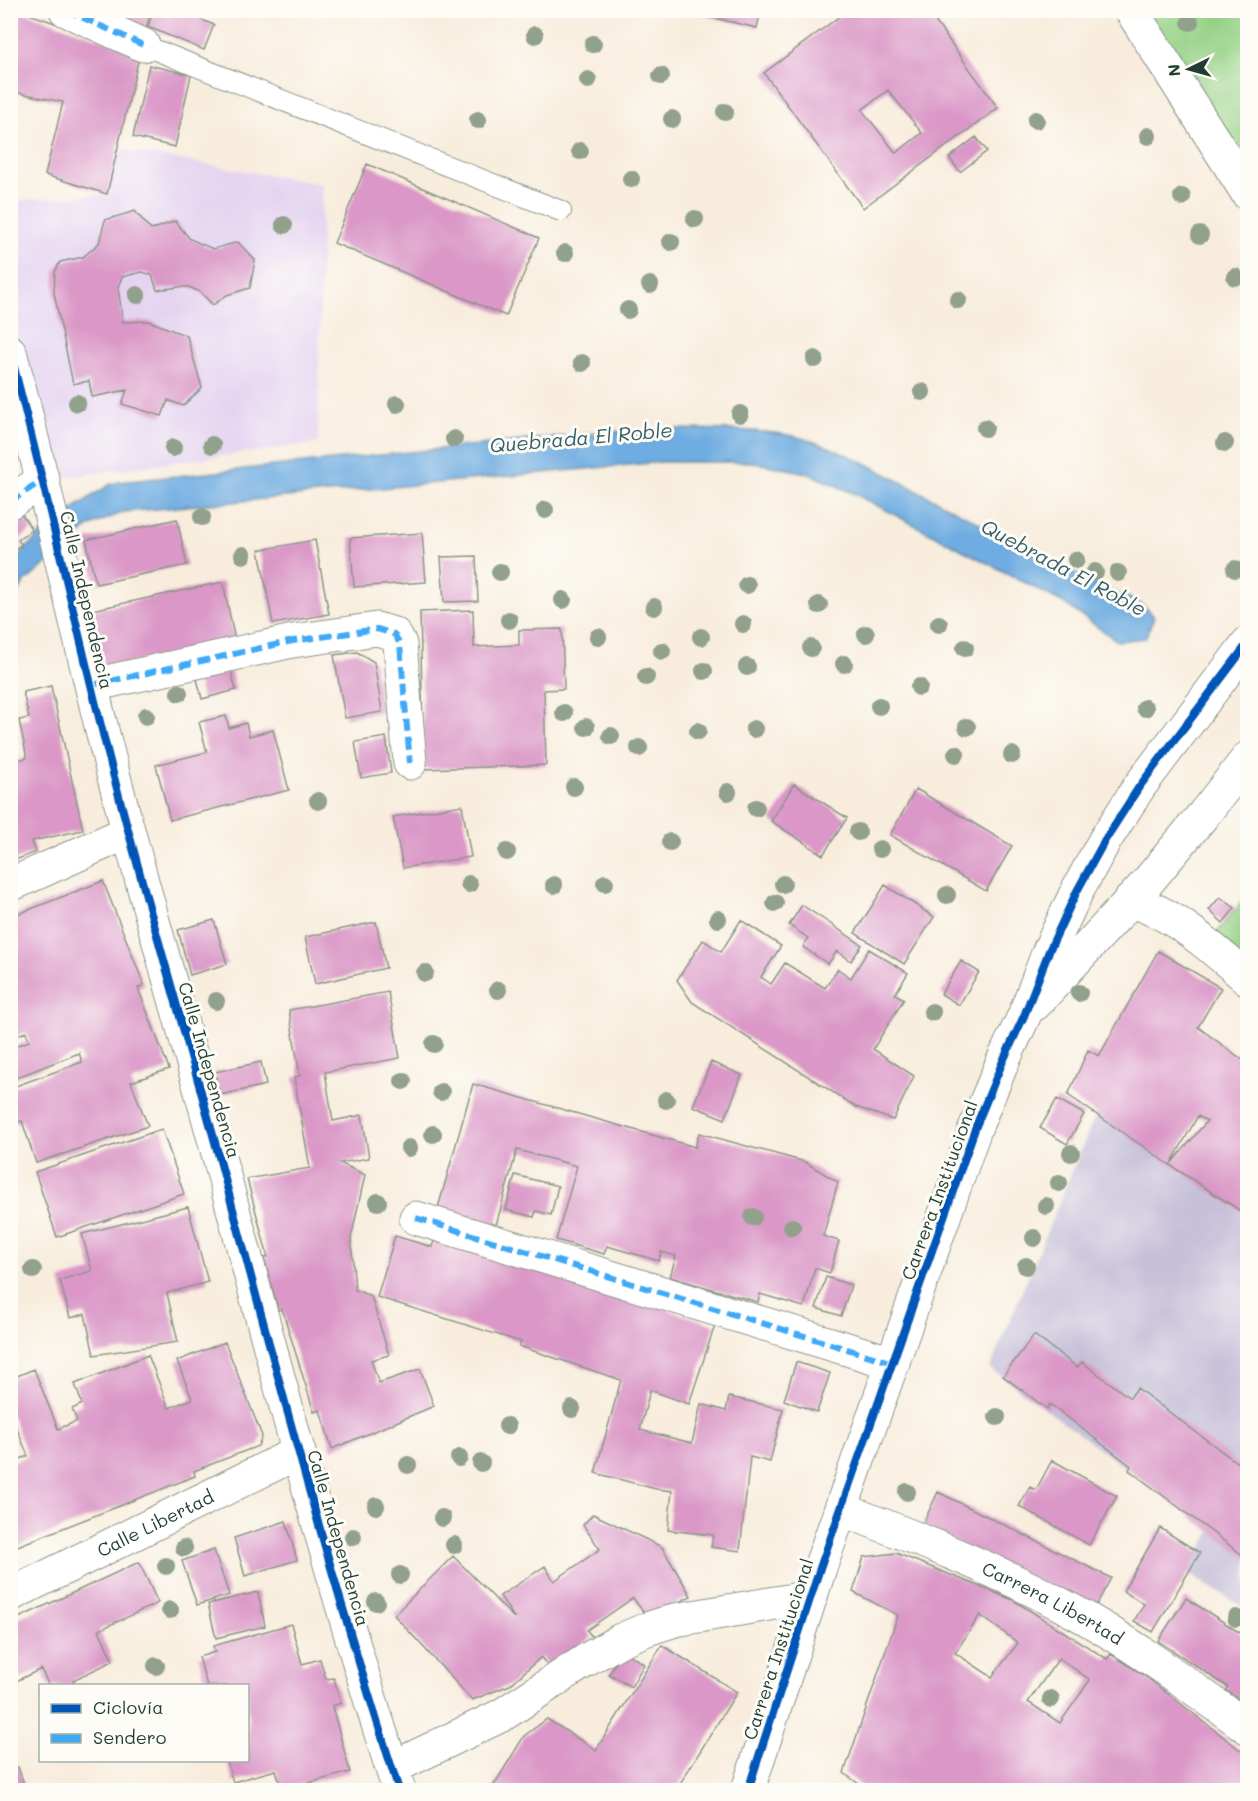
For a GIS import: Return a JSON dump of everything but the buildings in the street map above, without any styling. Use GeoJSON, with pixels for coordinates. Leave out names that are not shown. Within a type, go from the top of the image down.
{"type":"FeatureCollection","features":[{"type":"Feature","properties":{"kind":"main road"},"geometry":{"type":"LineString","coordinates":[[66,10],[142,45]]}},
{"type":"Feature","properties":{"kind":"main road"},"geometry":{"type":"LineString","coordinates":[[1131,10],[1248,194]]}},
{"type":"Feature","properties":{"kind":"main road","name":"Calle Independencia"},"geometry":{"type":"LineString","coordinates":[[10,352],[44,480],[128,832],[206,1108],[324,1545],[395,1779]]}},
{"type":"Feature","properties":{"kind":"main road"},"geometry":{"type":"LineString","coordinates":[[10,502],[44,480]]}},
{"type":"Feature","properties":{"kind":"main road"},"geometry":{"type":"LineString","coordinates":[[92,685],[293,641],[377,629],[394,634],[400,644],[410,763]]}},
{"type":"Feature","properties":{"kind":"main road","name":"Carrera Institucional"},"geometry":{"type":"LineString","coordinates":[[748,1791],[841,1509],[976,1126],[1024,1016],[1049,951],[1077,891],[1105,840],[1139,787],[1248,643]]}},
{"type":"Feature","properties":{"kind":"main road","name":"Carrera Institucional"},"geometry":{"type":"LineString","coordinates":[[1024,1016],[1130,902],[1248,758]]}},
{"type":"Feature","properties":{"kind":"main road"},"geometry":{"type":"LineString","coordinates":[[10,885],[128,832]]}},
{"type":"Feature","properties":{"kind":"main road"},"geometry":{"type":"LineString","coordinates":[[1130,902],[1167,916],[1248,979]]}},
{"type":"Feature","properties":{"kind":"main road"},"geometry":{"type":"LineString","coordinates":[[416,1218],[893,1363]]}},
{"type":"Feature","properties":{"kind":"main road","name":"Calle Libertad"},"geometry":{"type":"LineString","coordinates":[[10,1595],[299,1452]]}},
{"type":"Feature","properties":{"kind":"main road","name":"Carrera Libertad"},"geometry":{"type":"LineString","coordinates":[[841,1509],[1015,1580],[1064,1605],[1175,1674],[1248,1728]]}},
{"type":"Feature","properties":{"kind":"main road"},"geometry":{"type":"LineString","coordinates":[[395,1779],[621,1640],[675,1620],[811,1597]]}},
{"type":"Feature","properties":{"kind":"lane"},"geometry":{"type":"LineString","coordinates":[[142,45],[561,211]]}},
{"type":"Feature","properties":{"kind":"shaded area"},"geometry":{"type":"Polygon","coordinates":[[[117,149],[322,184],[318,443],[43,480],[11,352],[10,201],[107,194],[117,149]]]}},
{"type":"Feature","properties":{"kind":"shaded area"},"geometry":{"type":"Polygon","coordinates":[[[1096,1114],[1247,1216],[1247,1609],[1188,1574],[1211,1531],[990,1368],[1096,1114]]]}},
{"type":"Feature","properties":{"kind":"green space"},"geometry":{"type":"Polygon","coordinates":[[[1131,11],[1247,11],[1247,194],[1131,11]]]}},
{"type":"Feature","properties":{"kind":"green space"},"geometry":{"type":"Polygon","coordinates":[[[1247,896],[1247,979],[1206,946],[1247,896]]]}},
{"type":"Feature","properties":{"kind":"water","name":"Quebrada El Roble"},"geometry":{"type":"Polygon","coordinates":[[[663,429],[777,433],[828,447],[863,462],[1107,590],[1133,600],[1145,607],[1154,617],[1145,638],[1117,641],[1062,602],[853,493],[807,473],[752,462],[661,462],[124,512],[90,526],[24,583],[18,594],[11,620],[11,563],[53,522],[109,485],[119,482],[605,432],[663,429]]]}},
{"type":"Feature","properties":{"kind":"marked path"},"geometry":{"type":"LineString","coordinates":[[66,10],[143,45]]}},
{"type":"Feature","properties":{"kind":"marked path"},"geometry":{"type":"LineString","coordinates":[[10,502],[43,480]]}},
{"type":"Feature","properties":{"kind":"marked path"},"geometry":{"type":"LineString","coordinates":[[92,685],[293,641],[377,629],[394,634],[400,644],[410,763]]}},
{"type":"Feature","properties":{"kind":"marked path"},"geometry":{"type":"LineString","coordinates":[[416,1218],[893,1363]]}},
{"type":"Feature","properties":{"kind":"cycle path"},"geometry":{"type":"LineString","coordinates":[[10,352],[131,843],[327,1554],[399,1790]]}},
{"type":"Feature","properties":{"kind":"cycle path"},"geometry":{"type":"LineString","coordinates":[[748,1790],[820,1568],[976,1126],[1024,1016],[1049,951],[1077,891],[1105,840],[1139,787],[1248,643]]}}]}
